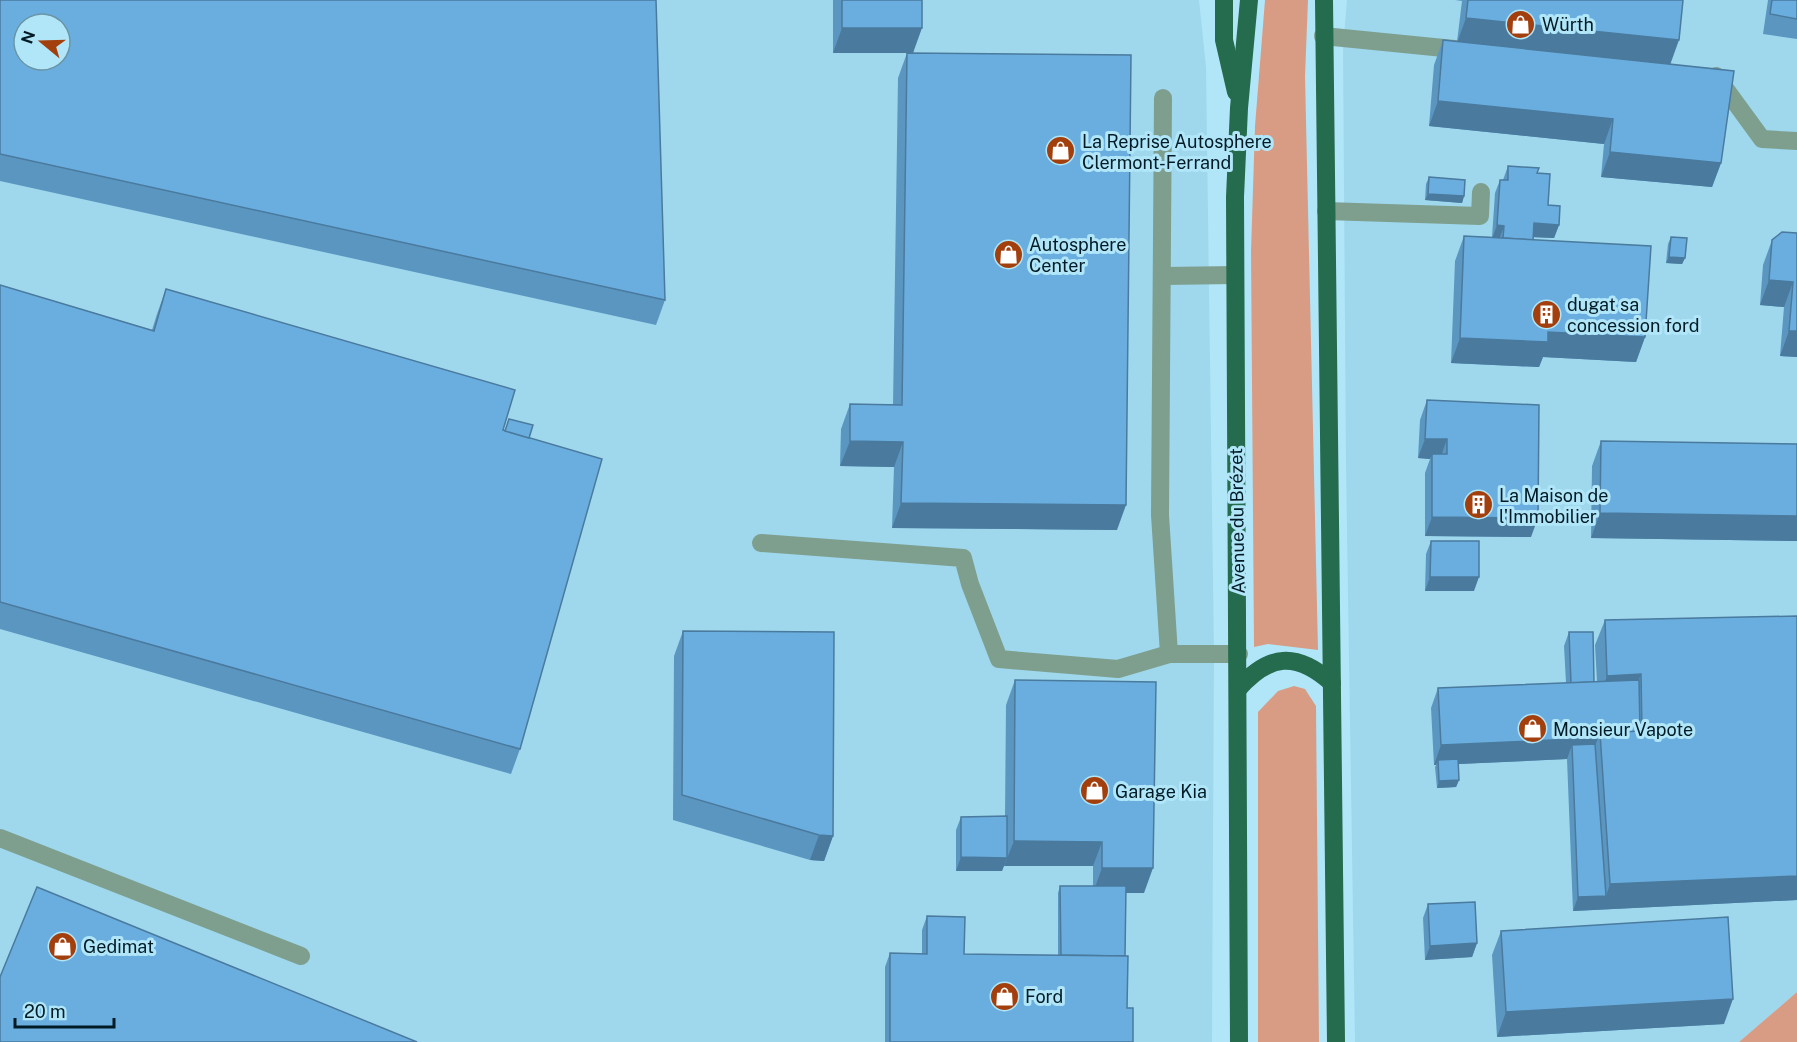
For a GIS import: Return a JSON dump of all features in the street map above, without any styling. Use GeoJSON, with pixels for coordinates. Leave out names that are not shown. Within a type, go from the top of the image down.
{"type":"FeatureCollection","features":[{"type":"Feature","properties":{"kind":"main road"},"geometry":{"type":"LineString","coordinates":[[1224,0],[1224,40],[1239,108]]}},
{"type":"Feature","properties":{"kind":"main road","name":"Avenue du Brézet"},"geometry":{"type":"LineString","coordinates":[[1239,1042],[1239,654],[1235,275],[1239,108],[1250,0]]}},
{"type":"Feature","properties":{"kind":"main road"},"geometry":{"type":"LineString","coordinates":[[1323,0],[1336,1042]]}},
{"type":"Feature","properties":{"kind":"main road"},"geometry":{"type":"LineString","coordinates":[[1238,689],[1255,670],[1277,662],[1303,664],[1319,672],[1332,683]]}},
{"type":"Feature","properties":{"kind":"lane"},"geometry":{"type":"LineString","coordinates":[[1323,36],[1485,52]]}},
{"type":"Feature","properties":{"kind":"lane"},"geometry":{"type":"LineString","coordinates":[[1694,74],[1717,76],[1762,139],[1797,141]]}},
{"type":"Feature","properties":{"kind":"lane"},"geometry":{"type":"LineString","coordinates":[[1164,98],[1160,516],[1169,654]]}},
{"type":"Feature","properties":{"kind":"lane"},"geometry":{"type":"LineString","coordinates":[[1326,212],[1480,216],[1481,192]]}},
{"type":"Feature","properties":{"kind":"lane"},"geometry":{"type":"LineString","coordinates":[[1164,276],[1235,275]]}},
{"type":"Feature","properties":{"kind":"lane"},"geometry":{"type":"LineString","coordinates":[[762,543],[963,558],[970,584],[999,659],[1118,669],[1169,654],[1239,654]]}},
{"type":"Feature","properties":{"kind":"lane"},"geometry":{"type":"LineString","coordinates":[[0,838],[301,956]]}},
{"type":"Feature","properties":{"kind":"shaded area"},"geometry":{"type":"Polygon","coordinates":[[[0,0],[1199,0],[1206,67],[1214,654],[1212,1042],[0,1042],[0,0]]]}},
{"type":"Feature","properties":{"kind":"shaded area"},"geometry":{"type":"Polygon","coordinates":[[[1265,0],[1308,0],[1305,76],[1318,650],[1268,644],[1254,647],[1251,251],[1255,126],[1265,0]]]}},
{"type":"Feature","properties":{"kind":"shaded area"},"geometry":{"type":"Polygon","coordinates":[[[1347,0],[1797,0],[1797,992],[1739,1042],[1355,1042],[1346,465],[1343,48],[1347,0]]]}},
{"type":"Feature","properties":{"kind":"shaded area"},"geometry":{"type":"Polygon","coordinates":[[[1294,686],[1305,689],[1316,706],[1319,1042],[1258,1042],[1258,712],[1278,691],[1294,686]]]}},
{"type":"Feature","properties":{"kind":"shaded area"},"geometry":{"type":"Polygon","coordinates":[[[1797,992],[1797,1042],[1739,1042],[1797,992]]]}},
{"type":"Feature","properties":{"kind":"building"},"geometry":{"type":"Polygon","coordinates":[[[0,0],[656,0],[665,300],[0,154],[0,0]]]}},
{"type":"Feature","properties":{"kind":"building"},"geometry":{"type":"Polygon","coordinates":[[[842,0],[922,0],[922,28],[842,28],[842,0]]]}},
{"type":"Feature","properties":{"kind":"building"},"geometry":{"type":"Polygon","coordinates":[[[1468,0],[1683,0],[1679,40],[1466,18],[1468,0]]]}},
{"type":"Feature","properties":{"kind":"building"},"geometry":{"type":"Polygon","coordinates":[[[1772,0],[1797,0],[1797,19],[1770,14],[1772,0]]]}},
{"type":"Feature","properties":{"kind":"building"},"geometry":{"type":"Polygon","coordinates":[[[1443,40],[1734,71],[1721,163],[1610,152],[1613,119],[1438,101],[1443,40]]]}},
{"type":"Feature","properties":{"kind":"building","name":"Autosphere Center"},"geometry":{"type":"Polygon","coordinates":[[[907,53],[1131,55],[1126,505],[901,503],[903,442],[850,441],[850,404],[902,405],[907,53]]]}},
{"type":"Feature","properties":{"kind":"building"},"geometry":{"type":"Polygon","coordinates":[[[1508,166],[1539,168],[1537,173],[1550,174],[1548,205],[1560,206],[1559,225],[1534,223],[1533,240],[1503,238],[1504,226],[1497,225],[1500,180],[1508,180],[1508,166]]]}},
{"type":"Feature","properties":{"kind":"building"},"geometry":{"type":"Polygon","coordinates":[[[1429,177],[1465,180],[1464,196],[1428,194],[1429,177]]]}},
{"type":"Feature","properties":{"kind":"building"},"geometry":{"type":"Polygon","coordinates":[[[1782,232],[1797,233],[1797,331],[1789,331],[1793,282],[1769,280],[1772,240],[1782,232]]]}},
{"type":"Feature","properties":{"kind":"building","name":"dugat sa concession ford"},"geometry":{"type":"Polygon","coordinates":[[[1464,236],[1651,246],[1645,337],[1548,332],[1548,342],[1460,338],[1464,236]]]}},
{"type":"Feature","properties":{"kind":"building"},"geometry":{"type":"Polygon","coordinates":[[[1671,237],[1687,238],[1685,258],[1669,257],[1671,237]]]}},
{"type":"Feature","properties":{"kind":"building"},"geometry":{"type":"Polygon","coordinates":[[[0,285],[154,331],[166,289],[515,390],[503,430],[602,459],[520,749],[0,602],[0,285]]]}},
{"type":"Feature","properties":{"kind":"building","name":"La Maison de l'Immobilier"},"geometry":{"type":"Polygon","coordinates":[[[1427,400],[1539,405],[1538,518],[1432,517],[1432,454],[1447,454],[1447,439],[1425,439],[1427,400]]]}},
{"type":"Feature","properties":{"kind":"building"},"geometry":{"type":"Polygon","coordinates":[[[509,419],[533,425],[529,438],[505,431],[509,419]]]}},
{"type":"Feature","properties":{"kind":"building"},"geometry":{"type":"Polygon","coordinates":[[[1601,441],[1797,444],[1797,516],[1600,513],[1601,441]]]}},
{"type":"Feature","properties":{"kind":"building"},"geometry":{"type":"Polygon","coordinates":[[[1431,541],[1479,541],[1479,577],[1430,577],[1431,541]]]}},
{"type":"Feature","properties":{"kind":"building"},"geometry":{"type":"Polygon","coordinates":[[[1797,616],[1797,876],[1610,884],[1600,733],[1642,730],[1641,674],[1607,676],[1605,620],[1797,616]]]}},
{"type":"Feature","properties":{"kind":"building"},"geometry":{"type":"Polygon","coordinates":[[[683,631],[834,632],[833,836],[819,835],[682,795],[683,631]]]}},
{"type":"Feature","properties":{"kind":"building"},"geometry":{"type":"Polygon","coordinates":[[[1569,632],[1593,632],[1594,682],[1571,683],[1569,632]]]}},
{"type":"Feature","properties":{"kind":"building"},"geometry":{"type":"Polygon","coordinates":[[[1015,680],[1156,682],[1153,868],[1102,868],[1102,842],[1014,841],[1015,680]]]}},
{"type":"Feature","properties":{"kind":"building","name":"Monsieur Vapote"},"geometry":{"type":"Polygon","coordinates":[[[1639,680],[1640,731],[1600,733],[1598,738],[1441,745],[1438,688],[1639,680]]]}},
{"type":"Feature","properties":{"kind":"building"},"geometry":{"type":"Polygon","coordinates":[[[1595,744],[1606,896],[1578,897],[1572,745],[1595,744]]]}},
{"type":"Feature","properties":{"kind":"building"},"geometry":{"type":"Polygon","coordinates":[[[1458,759],[1459,780],[1439,781],[1438,760],[1458,759]]]}},
{"type":"Feature","properties":{"kind":"building"},"geometry":{"type":"Polygon","coordinates":[[[1007,816],[1007,858],[961,857],[961,817],[1007,816]]]}},
{"type":"Feature","properties":{"kind":"building"},"geometry":{"type":"Polygon","coordinates":[[[1060,886],[1126,886],[1125,956],[1061,955],[1060,886]]]}},
{"type":"Feature","properties":{"kind":"building","name":"Gedimat"},"geometry":{"type":"Polygon","coordinates":[[[37,887],[417,1042],[0,1042],[0,977],[37,887]]]}},
{"type":"Feature","properties":{"kind":"building"},"geometry":{"type":"Polygon","coordinates":[[[1475,902],[1477,943],[1430,946],[1428,904],[1475,902]]]}},
{"type":"Feature","properties":{"kind":"building","name":"Ford"},"geometry":{"type":"Polygon","coordinates":[[[927,916],[965,917],[964,954],[1128,956],[1127,1008],[1133,1008],[1133,1042],[890,1042],[890,953],[927,954],[927,916]]]}},
{"type":"Feature","properties":{"kind":"building"},"geometry":{"type":"Polygon","coordinates":[[[1728,917],[1733,999],[1506,1012],[1501,931],[1728,917]]]}},
{"type":"Feature","properties":{"kind":"place","name":"Würth"},"geometry":{"type":"Point","coordinates":[1521,24]}},
{"type":"Feature","properties":{"kind":"place","name":"La Reprise Autosphere Clermont-Ferrand"},"geometry":{"type":"Point","coordinates":[1061,151]}},
{"type":"Feature","properties":{"kind":"place","name":"Autosphere Center"},"geometry":{"type":"Point","coordinates":[1008,254]}},
{"type":"Feature","properties":{"kind":"place","name":"dugat sa concession ford"},"geometry":{"type":"Point","coordinates":[1546,314]}},
{"type":"Feature","properties":{"kind":"place","name":"La Maison de l'Immobilier"},"geometry":{"type":"Point","coordinates":[1478,505]}},
{"type":"Feature","properties":{"kind":"place","name":"Monsieur Vapote"},"geometry":{"type":"Point","coordinates":[1532,729]}},
{"type":"Feature","properties":{"kind":"place","name":"Garage Kia"},"geometry":{"type":"Point","coordinates":[1094,791]}},
{"type":"Feature","properties":{"kind":"place","name":"Gedimat"},"geometry":{"type":"Point","coordinates":[62,946]}},
{"type":"Feature","properties":{"kind":"place","name":"Ford"},"geometry":{"type":"Point","coordinates":[1004,996]}}]}
